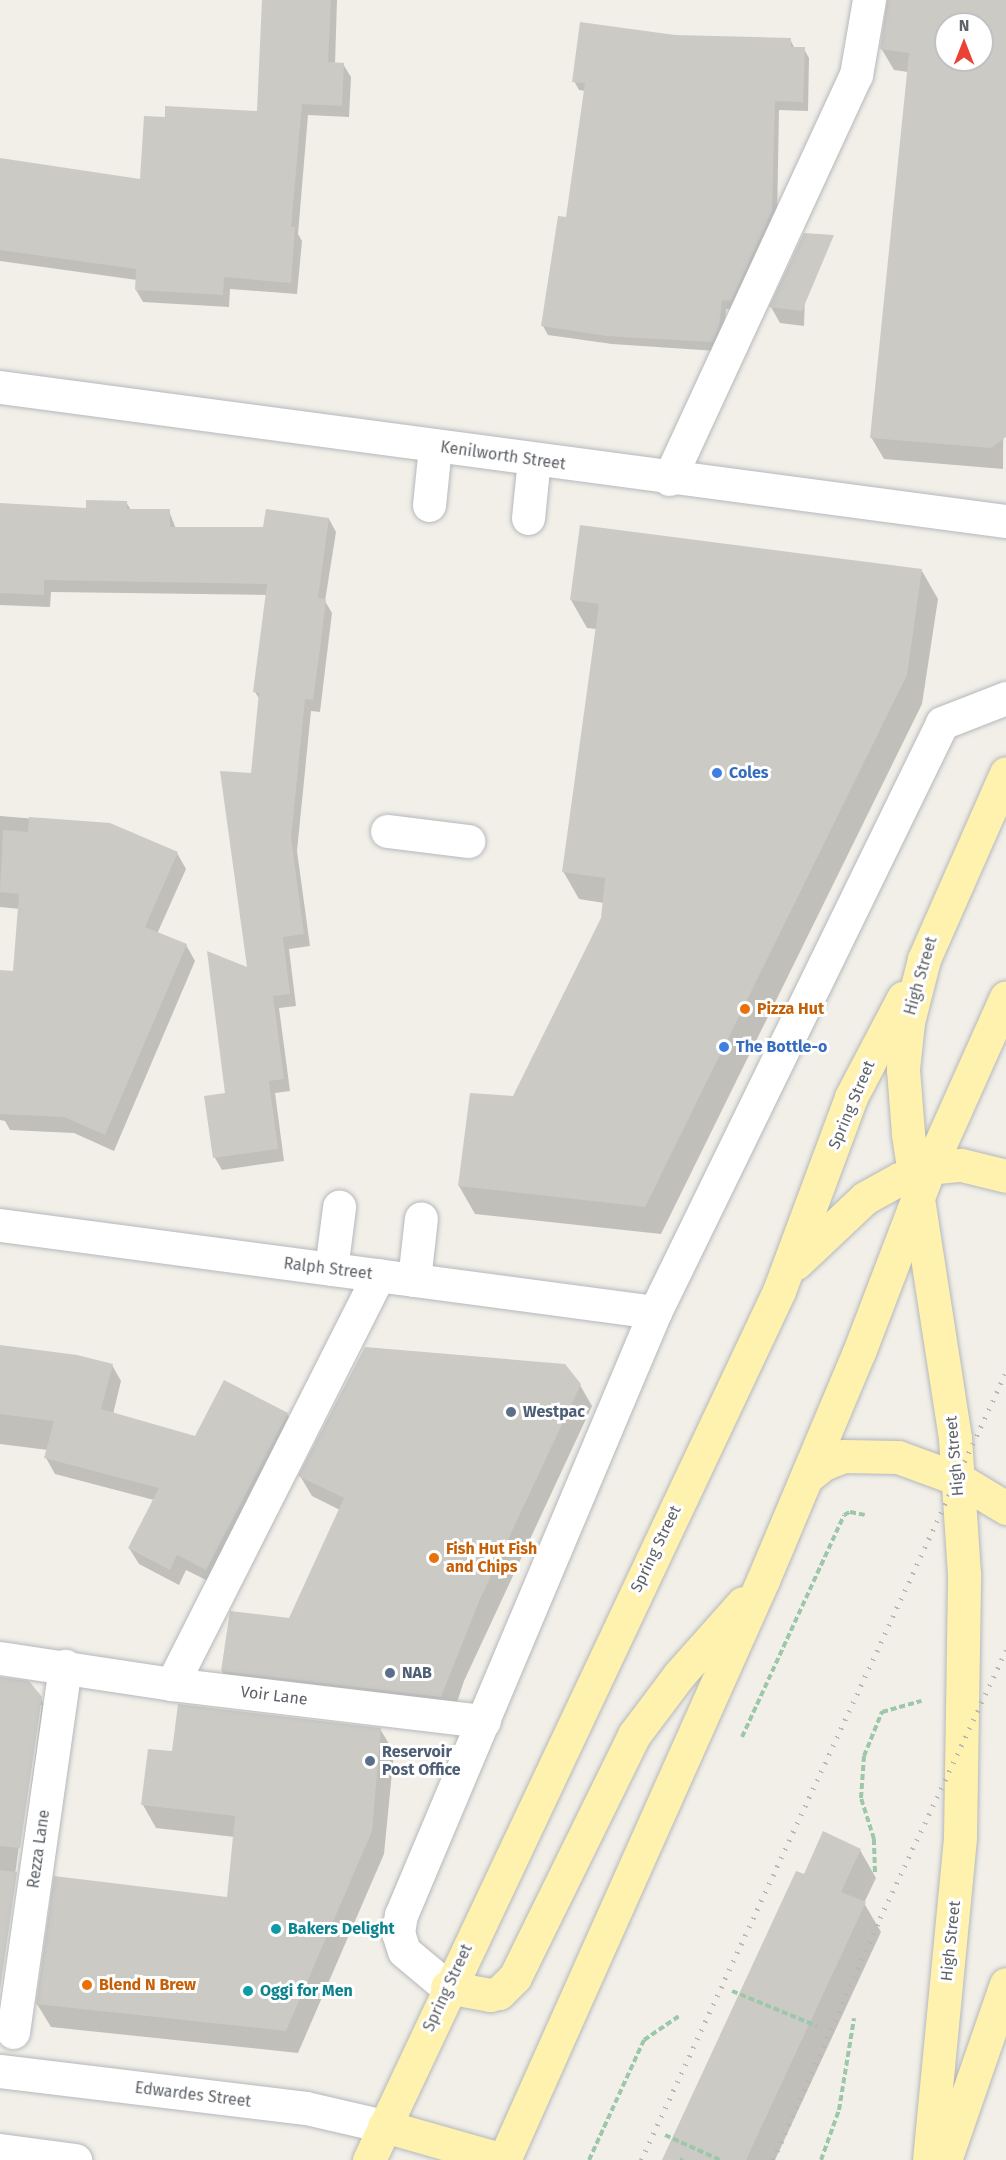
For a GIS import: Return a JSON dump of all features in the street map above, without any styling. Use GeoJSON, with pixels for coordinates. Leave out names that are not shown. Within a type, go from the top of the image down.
{"type":"FeatureCollection","features":[{"type":"Feature","properties":{"kind":"main road","name":"High Street"},"geometry":{"type":"LineString","coordinates":[[929,2160],[960,1837],[965,1663],[958,1479],[947,1369],[920,1180],[905,1112],[905,1044],[915,990],[933,934],[1006,773]]}},
{"type":"Feature","properties":{"kind":"main road","name":"Spring Street"},"geometry":{"type":"LineString","coordinates":[[369,2160],[447,1987],[788,1271],[851,1097],[898,1011],[933,934]]}},
{"type":"Feature","properties":{"kind":"main road"},"geometry":{"type":"LineString","coordinates":[[384,2126],[503,2160],[763,1580],[806,1478],[920,1180],[1006,997]]}},
{"type":"Feature","properties":{"kind":"main road"},"geometry":{"type":"LineString","coordinates":[[788,1271],[865,1198],[973,1166],[1006,1176]]}},
{"type":"Feature","properties":{"kind":"main road"},"geometry":{"type":"LineString","coordinates":[[806,1478],[838,1458],[880,1454],[919,1462],[958,1479],[1006,1508]]}},
{"type":"Feature","properties":{"kind":"main road"},"geometry":{"type":"LineString","coordinates":[[447,1987],[490,1995],[499,1993],[515,1977],[634,1735],[679,1675],[763,1580]]}},
{"type":"Feature","properties":{"kind":"main road"},"geometry":{"type":"LineString","coordinates":[[945,2160],[1006,1984]]}},
{"type":"Feature","properties":{"kind":"street"},"geometry":{"type":"LineString","coordinates":[[669,479],[856,75],[869,0]]}},
{"type":"Feature","properties":{"kind":"street","name":"Kenilworth Street"},"geometry":{"type":"LineString","coordinates":[[0,387],[669,479],[1006,521]]}},
{"type":"Feature","properties":{"kind":"street"},"geometry":{"type":"LineString","coordinates":[[429,505],[435,447]]}},
{"type":"Feature","properties":{"kind":"street"},"geometry":{"type":"LineString","coordinates":[[528,518],[534,459]]}},
{"type":"Feature","properties":{"kind":"street"},"geometry":{"type":"LineString","coordinates":[[447,1987],[411,1959],[400,1945],[398,1933],[405,1904],[655,1312],[942,723],[1006,698]]}},
{"type":"Feature","properties":{"kind":"street"},"geometry":{"type":"LineString","coordinates":[[387,831],[468,841]]}},
{"type":"Feature","properties":{"kind":"street"},"geometry":{"type":"LineString","coordinates":[[331,1269],[339,1207]]}},
{"type":"Feature","properties":{"kind":"street"},"geometry":{"type":"LineString","coordinates":[[414,1280],[421,1218]]}},
{"type":"Feature","properties":{"kind":"street","name":"Ralph Street"},"geometry":{"type":"LineString","coordinates":[[0,1225],[655,1312]]}},
{"type":"Feature","properties":{"kind":"street"},"geometry":{"type":"LineString","coordinates":[[172,1684],[236,1574],[379,1275]]}},
{"type":"Feature","properties":{"kind":"street","name":"Voir Lane"},"geometry":{"type":"LineString","coordinates":[[0,1658],[65,1666],[172,1684],[484,1721]]}},
{"type":"Feature","properties":{"kind":"street","name":"Rezza Lane"},"geometry":{"type":"LineString","coordinates":[[13,2032],[65,1666]]}},
{"type":"Feature","properties":{"kind":"street","name":"Edwardes Street"},"geometry":{"type":"LineString","coordinates":[[0,2071],[306,2108],[384,2126]]}},
{"type":"Feature","properties":{"kind":"street"},"geometry":{"type":"LineString","coordinates":[[0,2150],[75,2160]]}},
{"type":"Feature","properties":{"kind":"path"},"geometry":{"type":"LineString","coordinates":[[875,1872],[874,1839],[861,1798],[862,1768],[882,1712],[908,1702]]}},
{"type":"Feature","properties":{"kind":"path"},"geometry":{"type":"LineString","coordinates":[[732,1991],[817,2026]]}},
{"type":"Feature","properties":{"kind":"path"},"geometry":{"type":"LineString","coordinates":[[589,2160],[644,2040],[679,2016]]}},
{"type":"Feature","properties":{"kind":"path"},"geometry":{"type":"LineString","coordinates":[[821,2160],[839,2110],[854,2018]]}},
{"type":"Feature","properties":{"kind":"path"},"geometry":{"type":"LineString","coordinates":[[665,2135],[720,2160]]}},
{"type":"Feature","properties":{"kind":"path"},"geometry":{"type":"LineString","coordinates":[[706,2160],[708,2155]]}},
{"type":"Feature","properties":{"kind":"building"},"geometry":{"type":"Polygon","coordinates":[[[262,0],[331,0],[328,62],[344,63],[342,106],[302,104],[291,227],[295,227],[291,283],[224,277],[223,295],[135,290],[136,269],[0,250],[0,158],[140,179],[144,116],[165,117],[165,106],[257,111],[262,0]]]}},
{"type":"Feature","properties":{"kind":"building"},"geometry":{"type":"Polygon","coordinates":[[[887,0],[1006,0],[1006,437],[991,448],[870,438],[909,53],[880,49],[887,0]]]}},
{"type":"Feature","properties":{"kind":"building"},"geometry":{"type":"Polygon","coordinates":[[[580,22],[675,35],[791,38],[791,47],[805,47],[803,102],[775,101],[772,211],[731,301],[722,300],[719,326],[712,342],[606,336],[541,326],[558,216],[566,217],[585,83],[572,82],[580,22]]]}},
{"type":"Feature","properties":{"kind":"building"},"geometry":{"type":"Polygon","coordinates":[[[804,233],[834,235],[802,311],[769,307],[804,233]]]}},
{"type":"Feature","properties":{"kind":"building"},"geometry":{"type":"Polygon","coordinates":[[[86,500],[127,501],[127,509],[170,509],[170,527],[263,527],[266,509],[329,518],[318,598],[326,599],[313,700],[305,699],[291,838],[304,934],[283,937],[290,994],[273,996],[284,1079],[269,1081],[278,1149],[213,1158],[204,1096],[225,1093],[207,951],[247,967],[220,771],[251,773],[259,693],[253,692],[267,584],[44,580],[44,595],[0,593],[0,503],[86,508],[86,500]]]}},
{"type":"Feature","properties":{"kind":"building","name":"Coles"},"geometry":{"type":"Polygon","coordinates":[[[580,525],[922,569],[907,675],[645,1207],[458,1186],[470,1093],[513,1096],[601,918],[605,878],[562,872],[599,604],[570,600],[580,525]]]}},
{"type":"Feature","properties":{"kind":"building"},"geometry":{"type":"Polygon","coordinates":[[[29,817],[110,823],[178,852],[145,927],[187,944],[105,1135],[64,1117],[0,1114],[0,970],[13,971],[19,894],[0,892],[3,830],[28,832],[29,817]]]}},
{"type":"Feature","properties":{"kind":"building"},"geometry":{"type":"Polygon","coordinates":[[[0,1345],[77,1355],[113,1364],[101,1409],[195,1436],[224,1380],[288,1413],[206,1570],[177,1555],[170,1570],[128,1548],[159,1488],[44,1458],[54,1421],[0,1414],[0,1345]]]}},
{"type":"Feature","properties":{"kind":"building"},"geometry":{"type":"Polygon","coordinates":[[[365,1347],[565,1364],[581,1384],[480,1599],[441,1697],[221,1671],[230,1611],[289,1618],[344,1498],[298,1476],[365,1347]]]}},
{"type":"Feature","properties":{"kind":"building"},"geometry":{"type":"Polygon","coordinates":[[[0,1677],[29,1681],[42,1697],[20,1848],[0,1846],[0,1677]]]}},
{"type":"Feature","properties":{"kind":"building"},"geometry":{"type":"Polygon","coordinates":[[[178,1704],[381,1728],[372,1831],[286,2031],[36,2004],[54,1876],[227,1897],[235,1816],[141,1805],[148,1749],[172,1751],[178,1704]]]}},
{"type":"Feature","properties":{"kind":"building"},"geometry":{"type":"Polygon","coordinates":[[[823,1831],[861,1849],[841,1892],[866,1902],[746,2160],[662,2160],[796,1871],[804,1874],[823,1831]]]}},
{"type":"Feature","properties":{"kind":"building"},"geometry":{"type":"Polygon","coordinates":[[[0,1870],[17,1872],[0,1990],[0,1870]]]}},
{"type":"Feature","properties":{"kind":"railway"},"geometry":{"type":"LineString","coordinates":[[641,2160],[1006,1372]]}},
{"type":"Feature","properties":{"kind":"railway"},"geometry":{"type":"LineString","coordinates":[[773,2160],[880,1918],[1006,1650]]}},
{"type":"Feature","properties":{"kind":"place","name":"Coles"},"geometry":{"type":"Point","coordinates":[717,773]}},
{"type":"Feature","properties":{"kind":"place","name":"Pizza Hut"},"geometry":{"type":"Point","coordinates":[745,1009]}},
{"type":"Feature","properties":{"kind":"place","name":"The Bottle-o"},"geometry":{"type":"Point","coordinates":[724,1047]}},
{"type":"Feature","properties":{"kind":"place","name":"Westpac"},"geometry":{"type":"Point","coordinates":[511,1412]}},
{"type":"Feature","properties":{"kind":"place","name":"Fish Hut Fish and Chips"},"geometry":{"type":"Point","coordinates":[434,1558]}},
{"type":"Feature","properties":{"kind":"place","name":"NAB"},"geometry":{"type":"Point","coordinates":[390,1673]}},
{"type":"Feature","properties":{"kind":"place","name":"Reservoir Post Office"},"geometry":{"type":"Point","coordinates":[370,1761]}},
{"type":"Feature","properties":{"kind":"place","name":"Bakers Delight"},"geometry":{"type":"Point","coordinates":[276,1929]}},
{"type":"Feature","properties":{"kind":"place","name":"Blend N Brew"},"geometry":{"type":"Point","coordinates":[87,1985]}},
{"type":"Feature","properties":{"kind":"place","name":"Oggi for Men"},"geometry":{"type":"Point","coordinates":[248,1991]}}]}
